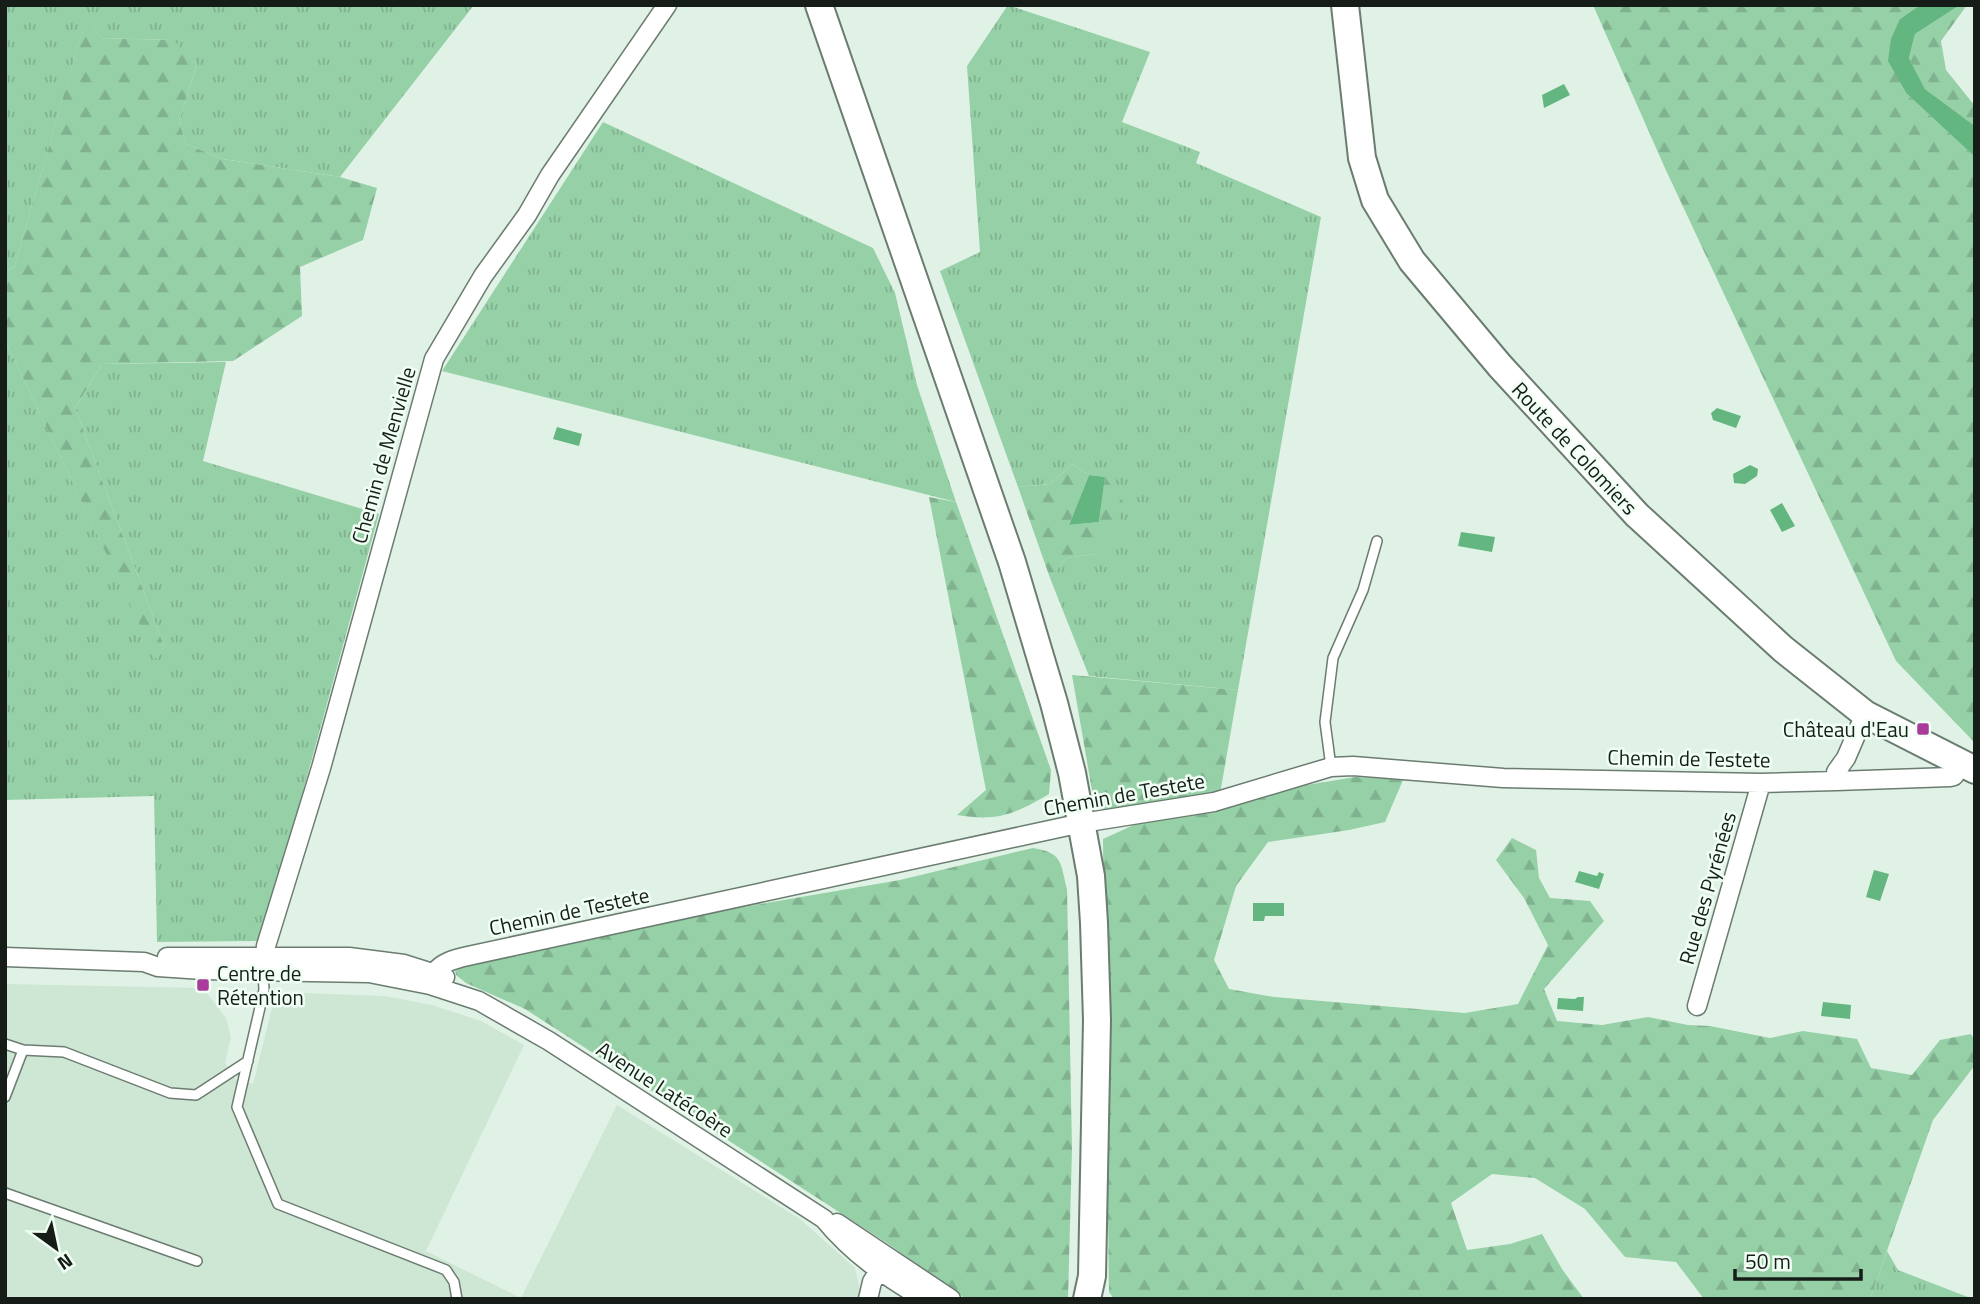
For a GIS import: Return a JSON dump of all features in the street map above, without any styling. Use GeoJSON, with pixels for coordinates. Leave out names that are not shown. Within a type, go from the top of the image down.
{"type":"FeatureCollection","features":[{"type":"Feature","properties":{"kind":"main road"},"geometry":{"type":"LineString","coordinates":[[819,5],[1012,562],[1054,703],[1083,822],[1091,876],[1097,1020],[1092,1291]]}},
{"type":"Feature","properties":{"kind":"main road","name":"Route de Colomiers"},"geometry":{"type":"LineString","coordinates":[[1345,5],[1362,158],[1375,200],[1412,261],[1500,366],[1637,515],[1783,649],[1865,713],[1969,767]]}},
{"type":"Feature","properties":{"kind":"street","name":"Chemin de Menvielle"},"geometry":{"type":"LineString","coordinates":[[264,965],[266,946],[321,768],[434,359],[483,276],[667,5]]}},
{"type":"Feature","properties":{"kind":"street"},"geometry":{"type":"LineString","coordinates":[[1836,781],[1836,772],[1846,758],[1865,713]]}},
{"type":"Feature","properties":{"kind":"street","name":"Chemin de Testete"},"geometry":{"type":"LineString","coordinates":[[434,972],[448,961],[468,956],[1083,822],[1214,802],[1331,767],[1353,766],[1503,778],[1761,783],[1950,778],[1969,767]]}},
{"type":"Feature","properties":{"kind":"street","name":"Rue des Pyrénées"},"geometry":{"type":"LineString","coordinates":[[1697,1006],[1761,783]]}},
{"type":"Feature","properties":{"kind":"street","name":"Avenue Latécoère"},"geometry":{"type":"LineString","coordinates":[[5,957],[144,962],[162,957],[369,973],[429,985],[479,1001]]}},
{"type":"Feature","properties":{"kind":"street","name":"Avenue Latécoère"},"geometry":{"type":"LineString","coordinates":[[264,965],[349,957],[404,964],[434,972],[455,982],[479,1001],[549,1041],[824,1219],[855,1252],[951,1299]]}},
{"type":"Feature","properties":{"kind":"street","name":"Avenue Latécoère"},"geometry":{"type":"LineString","coordinates":[[883,1264],[919,1296]]}},
{"type":"Feature","properties":{"kind":"street"},"geometry":{"type":"LineString","coordinates":[[869,1299],[872,1282],[883,1264]]}},
{"type":"Feature","properties":{"kind":"street"},"geometry":{"type":"LineString","coordinates":[[890,1299],[919,1296]]}},
{"type":"Feature","properties":{"kind":"lane"},"geometry":{"type":"LineString","coordinates":[[1331,767],[1325,722],[1333,658],[1363,590],[1377,541]]}},
{"type":"Feature","properties":{"kind":"lane"},"geometry":{"type":"LineString","coordinates":[[264,965],[264,990],[237,1107],[278,1204],[446,1270],[454,1282],[457,1299]]}},
{"type":"Feature","properties":{"kind":"lane"},"geometry":{"type":"LineString","coordinates":[[5,1044],[23,1050],[64,1052],[170,1093],[195,1095],[248,1061]]}},
{"type":"Feature","properties":{"kind":"lane"},"geometry":{"type":"LineString","coordinates":[[5,1097],[23,1050]]}},
{"type":"Feature","properties":{"kind":"lane"},"geometry":{"type":"LineString","coordinates":[[5,1193],[197,1261]]}},
{"type":"Feature","properties":{"kind":"shaded area"},"geometry":{"type":"Polygon","coordinates":[[[1920,5],[1960,5],[1915,34],[1909,58],[1925,89],[1975,126],[1975,157],[1907,94],[1888,61],[1891,39],[1900,19],[1920,5]]]}},
{"type":"Feature","properties":{"kind":"shaded area"},"geometry":{"type":"Polygon","coordinates":[[[1564,84],[1570,95],[1544,108],[1542,95],[1564,84]]]}},
{"type":"Feature","properties":{"kind":"shaded area"},"geometry":{"type":"Polygon","coordinates":[[[1717,408],[1741,416],[1736,428],[1713,420],[1711,413],[1717,408]]]}},
{"type":"Feature","properties":{"kind":"shaded area"},"geometry":{"type":"Polygon","coordinates":[[[557,427],[582,434],[579,446],[553,439],[557,427]]]}},
{"type":"Feature","properties":{"kind":"shaded area"},"geometry":{"type":"Polygon","coordinates":[[[1750,465],[1758,469],[1757,476],[1745,484],[1734,483],[1733,474],[1750,465]]]}},
{"type":"Feature","properties":{"kind":"shaded area"},"geometry":{"type":"Polygon","coordinates":[[[1089,475],[1105,477],[1099,522],[1069,525],[1089,475]]]}},
{"type":"Feature","properties":{"kind":"shaded area"},"geometry":{"type":"Polygon","coordinates":[[[1782,503],[1795,526],[1782,532],[1770,510],[1782,503]]]}},
{"type":"Feature","properties":{"kind":"shaded area"},"geometry":{"type":"Polygon","coordinates":[[[1461,532],[1495,537],[1492,552],[1458,546],[1461,532]]]}},
{"type":"Feature","properties":{"kind":"shaded area"},"geometry":{"type":"Polygon","coordinates":[[[1874,870],[1889,874],[1880,901],[1866,897],[1874,870]]]}},
{"type":"Feature","properties":{"kind":"shaded area"},"geometry":{"type":"Polygon","coordinates":[[[1579,871],[1597,876],[1599,872],[1604,874],[1599,889],[1575,882],[1579,871]]]}},
{"type":"Feature","properties":{"kind":"shaded area"},"geometry":{"type":"Polygon","coordinates":[[[1253,903],[1284,903],[1284,916],[1265,916],[1264,921],[1253,921],[1253,903]]]}},
{"type":"Feature","properties":{"kind":"shaded area"},"geometry":{"type":"Polygon","coordinates":[[[5,984],[203,988],[226,1018],[231,1037],[225,1063],[235,1079],[253,1084],[276,992],[385,996],[432,1005],[481,1021],[524,1045],[426,1251],[521,1298],[617,1105],[800,1219],[855,1268],[861,1295],[859,1299],[5,1299],[5,984]]]}},
{"type":"Feature","properties":{"kind":"shaded area"},"geometry":{"type":"Polygon","coordinates":[[[1584,997],[1583,1011],[1557,1009],[1558,998],[1584,997]]]}},
{"type":"Feature","properties":{"kind":"shaded area"},"geometry":{"type":"Polygon","coordinates":[[[1823,1002],[1851,1005],[1850,1019],[1821,1016],[1823,1002]]]}},
{"type":"Feature","properties":{"kind":"green space"},"geometry":{"type":"Polygon","coordinates":[[[5,5],[474,5],[340,177],[223,159],[186,144],[179,121],[197,64],[172,40],[100,38],[87,15],[14,268],[5,270],[5,5]]]}},
{"type":"Feature","properties":{"kind":"green space"},"geometry":{"type":"Polygon","coordinates":[[[1008,5],[1150,52],[1122,122],[1200,152],[1196,163],[1321,217],[1238,690],[1089,676],[1050,578],[1066,558],[1097,554],[1105,477],[1089,475],[1072,464],[1050,484],[1018,487],[940,271],[980,252],[967,66],[1008,5]]]}},
{"type":"Feature","properties":{"kind":"green space"},"geometry":{"type":"Polygon","coordinates":[[[1593,5],[1920,5],[1900,19],[1907,94],[1975,157],[1975,743],[1896,661],[1664,166],[1593,5]]]}},
{"type":"Feature","properties":{"kind":"green space"},"geometry":{"type":"Polygon","coordinates":[[[1960,5],[1967,5],[1941,41],[1946,70],[1975,106],[1975,126],[1925,89],[1909,58],[1915,34],[1960,5]]]}},
{"type":"Feature","properties":{"kind":"green space"},"geometry":{"type":"Polygon","coordinates":[[[87,14],[100,38],[173,40],[197,64],[179,121],[186,144],[223,159],[340,177],[377,188],[363,240],[300,267],[302,316],[233,361],[102,364],[75,408],[164,646],[156,659],[5,340],[5,270],[14,268],[87,14]]]}},
{"type":"Feature","properties":{"kind":"green space"},"geometry":{"type":"Polygon","coordinates":[[[603,122],[873,248],[895,293],[917,385],[956,502],[442,371],[603,122]]]}},
{"type":"Feature","properties":{"kind":"green space"},"geometry":{"type":"Polygon","coordinates":[[[5,340],[156,658],[164,646],[75,408],[102,364],[226,362],[203,461],[379,514],[262,941],[157,942],[154,796],[5,800],[5,340]]]}},
{"type":"Feature","properties":{"kind":"green space"},"geometry":{"type":"Polygon","coordinates":[[[1072,464],[1089,475],[1069,525],[1099,522],[1105,477],[1123,502],[1117,528],[1097,554],[1066,558],[1050,578],[1018,487],[1050,484],[1072,464]]]}},
{"type":"Feature","properties":{"kind":"green space"},"geometry":{"type":"Polygon","coordinates":[[[929,497],[956,502],[1051,770],[1049,794],[1005,815],[957,815],[986,790],[929,497]]]}},
{"type":"Feature","properties":{"kind":"green space"},"geometry":{"type":"Polygon","coordinates":[[[1072,675],[1238,690],[1220,794],[1104,812],[1093,796],[1072,675]]]}},
{"type":"Feature","properties":{"kind":"green space"},"geometry":{"type":"Polygon","coordinates":[[[1355,777],[1403,780],[1385,822],[1268,842],[1236,886],[1214,960],[1229,989],[1274,997],[1465,1013],[1518,1004],[1548,945],[1524,898],[1496,860],[1512,838],[1536,850],[1539,878],[1550,898],[1590,901],[1604,921],[1544,989],[1557,1021],[1602,1025],[1648,1017],[1770,1038],[1803,1031],[1857,1039],[1871,1068],[1912,1075],[1940,1040],[1971,1034],[1975,1041],[1975,1065],[1933,1120],[1870,1299],[1704,1299],[1676,1262],[1625,1257],[1585,1209],[1535,1178],[1492,1174],[1451,1203],[1467,1250],[1510,1244],[1542,1234],[1562,1269],[1584,1299],[1114,1299],[1109,1292],[1103,839],[1173,807],[1355,777]]]}},
{"type":"Feature","properties":{"kind":"green space"},"geometry":{"type":"Polygon","coordinates":[[[1033,848],[1050,853],[1059,860],[1067,889],[1072,1149],[1068,1299],[966,1299],[887,1243],[525,1009],[466,983],[456,975],[455,969],[463,961],[645,924],[900,880],[1033,848]]]}},
{"type":"Feature","properties":{"kind":"green space"},"geometry":{"type":"Polygon","coordinates":[[[1887,1251],[1898,1270],[1973,1299],[1870,1299],[1887,1251]]]}},
{"type":"Feature","properties":{"kind":"place","name":"Château d'Eau"},"geometry":{"type":"Point","coordinates":[1923,729]}},
{"type":"Feature","properties":{"kind":"place","name":"Centre de Rétention"},"geometry":{"type":"Point","coordinates":[203,985]}}]}
